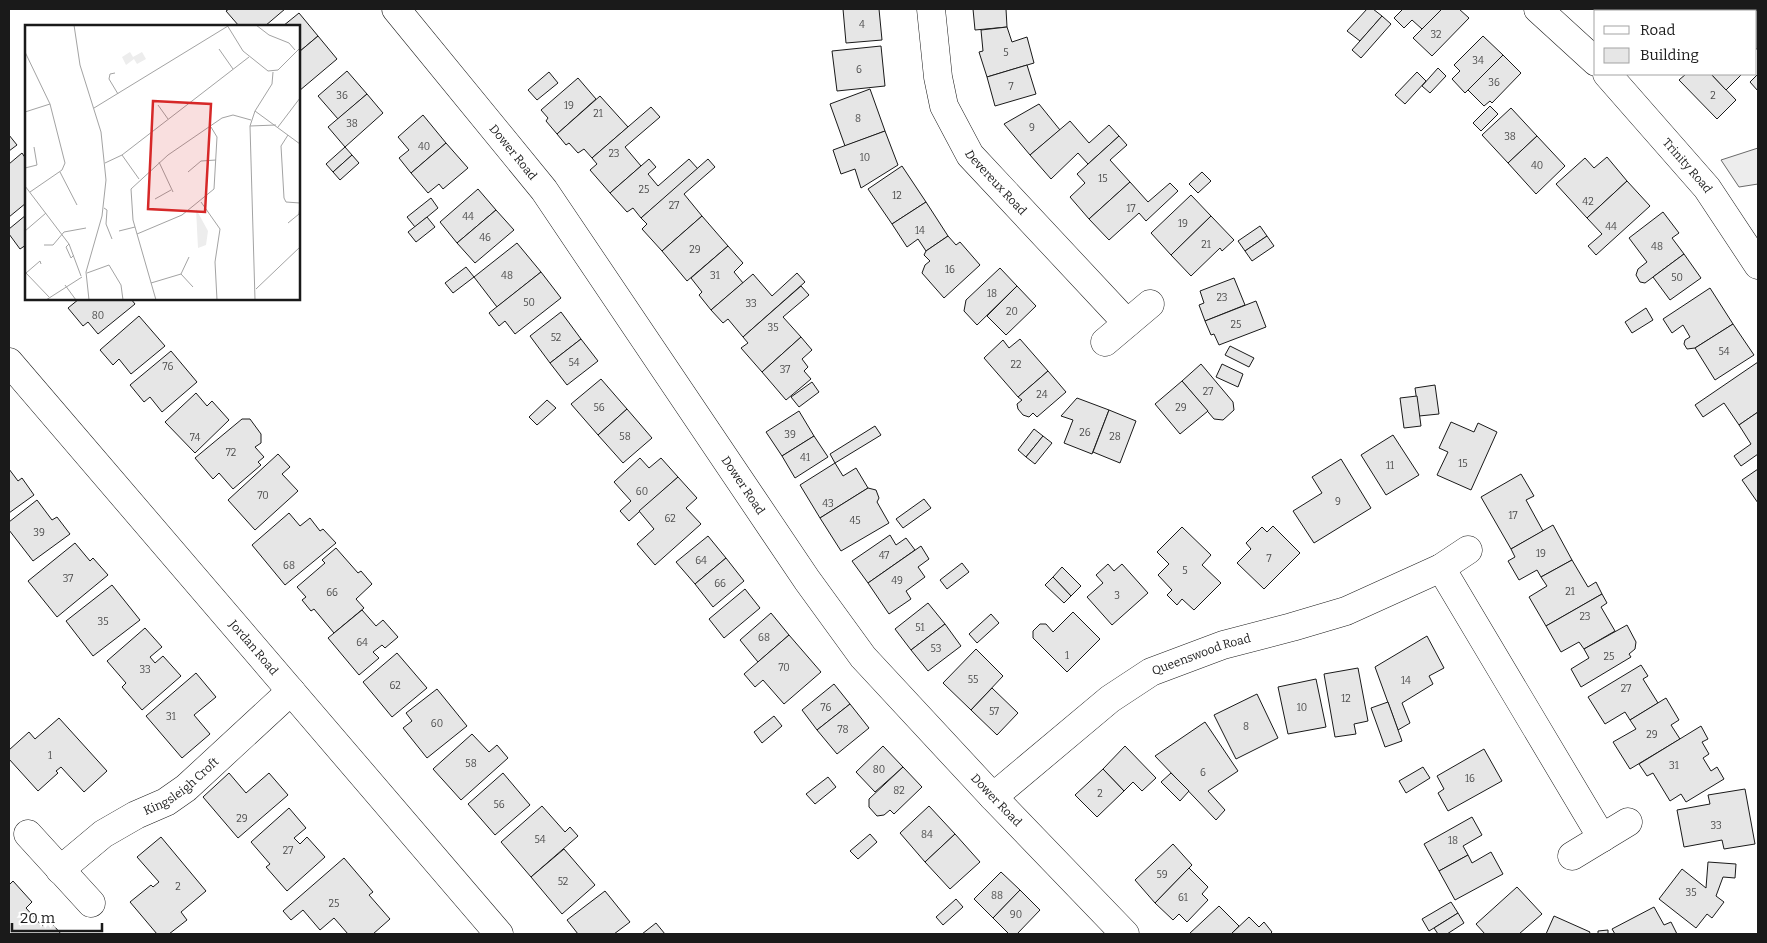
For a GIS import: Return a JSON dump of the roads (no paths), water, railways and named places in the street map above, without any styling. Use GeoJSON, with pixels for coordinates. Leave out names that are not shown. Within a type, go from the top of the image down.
{"type":"FeatureCollection","features":[{"type":"Feature","properties":{"kind":"street","name":"Dower Road"},"geometry":{"type":"LineString","coordinates":[[396,9],[544,190],[807,580],[863,657],[993,797],[1125,934]]}},
{"type":"Feature","properties":{"kind":"street","name":"Devereux Road"},"geometry":{"type":"LineString","coordinates":[[931,9],[938,77],[944,106],[970,155],[1127,322]]}},
{"type":"Feature","properties":{"kind":"street"},"geometry":{"type":"LineString","coordinates":[[1538,9],[1594,60]]}},
{"type":"Feature","properties":{"kind":"street","name":"Trinity Road"},"geometry":{"type":"LineString","coordinates":[[1609,75],[1708,188],[1758,265]]}},
{"type":"Feature","properties":{"kind":"street"},"geometry":{"type":"LineString","coordinates":[[1105,342],[1150,304]]}},
{"type":"Feature","properties":{"kind":"street","name":"Jordan Road"},"geometry":{"type":"LineString","coordinates":[[9,362],[499,934]]}},
{"type":"Feature","properties":{"kind":"street","name":"Queenswood Road"},"geometry":{"type":"LineString","coordinates":[[993,797],[1110,699],[1151,672],[1223,645],[1346,611],[1441,568],[1468,550]]}},
{"type":"Feature","properties":{"kind":"street"},"geometry":{"type":"LineString","coordinates":[[1441,568],[1602,838]]}},
{"type":"Feature","properties":{"kind":"street","name":"Kingsleigh Croft"},"geometry":{"type":"LineString","coordinates":[[60,870],[103,834],[166,802],[186,788],[291,691]]}},
{"type":"Feature","properties":{"kind":"street"},"geometry":{"type":"LineString","coordinates":[[1572,856],[1628,822]]}},
{"type":"Feature","properties":{"kind":"street"},"geometry":{"type":"LineString","coordinates":[[28,834],[91,903]]}}]}
